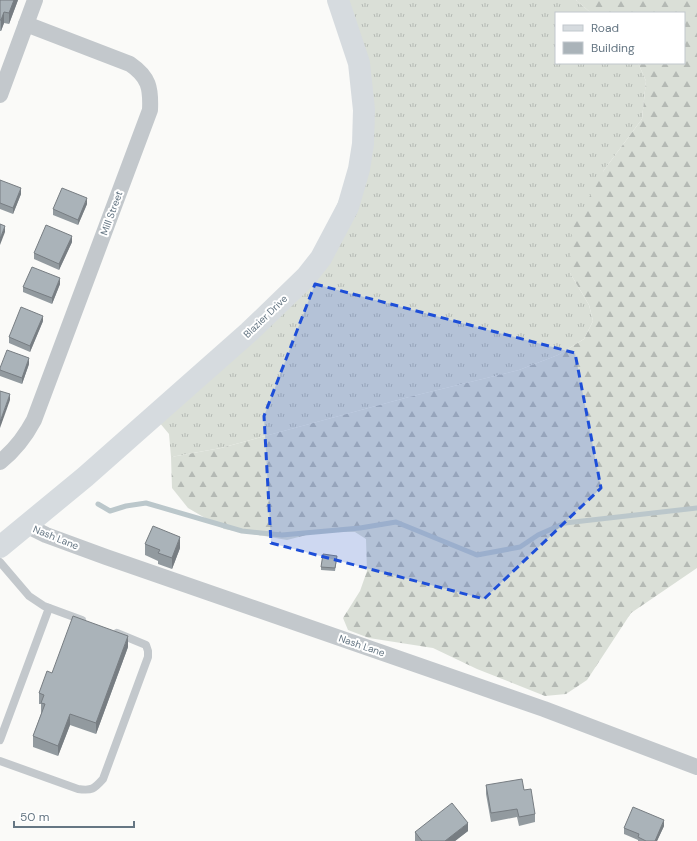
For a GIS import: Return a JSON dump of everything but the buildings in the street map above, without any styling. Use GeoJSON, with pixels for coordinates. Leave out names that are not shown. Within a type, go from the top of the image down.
{"type":"FeatureCollection","features":[{"type":"Feature","properties":{"kind":"street"},"geometry":{"type":"LineString","coordinates":[[0,95],[35,0]]}},
{"type":"Feature","properties":{"kind":"street","name":"Blazier Drive"},"geometry":{"type":"LineString","coordinates":[[0,547],[85,477],[249,332],[306,276],[321,258],[348,207],[359,169],[363,144],[364,110],[359,63],[338,0]]}},
{"type":"Feature","properties":{"kind":"street","name":"Mill Street"},"geometry":{"type":"LineString","coordinates":[[0,462],[21,442],[34,420],[150,110],[151,94],[147,82],[140,71],[130,64],[26,24]]}},
{"type":"Feature","properties":{"kind":"street","name":"Nash Lane"},"geometry":{"type":"LineString","coordinates":[[26,525],[46,535],[106,557],[452,676],[697,767]]}},
{"type":"Feature","properties":{"kind":"lane"},"geometry":{"type":"LineString","coordinates":[[0,562],[29,596],[49,608],[90,624]]}},
{"type":"Feature","properties":{"kind":"lane"},"geometry":{"type":"LineString","coordinates":[[0,740],[49,608]]}},
{"type":"Feature","properties":{"kind":"lane"},"geometry":{"type":"LineString","coordinates":[[0,761],[78,789],[87,790],[95,788],[103,779],[148,657],[146,645],[111,631]]}},
{"type":"Feature","properties":{"kind":"highlighted area"},"geometry":{"type":"Polygon","coordinates":[[[315,284],[575,353],[601,488],[484,599],[271,543],[264,416],[315,284]]]}},
{"type":"Feature","properties":{"kind":"green space"},"geometry":{"type":"Polygon","coordinates":[[[338,0],[576,0],[590,12],[555,12],[555,64],[638,64],[646,81],[642,119],[604,170],[570,273],[589,305],[593,321],[584,339],[558,355],[519,370],[409,397],[221,448],[171,457],[169,434],[154,416],[306,277],[363,144],[338,0]]]}},
{"type":"Feature","properties":{"kind":"green space"},"geometry":{"type":"Polygon","coordinates":[[[576,0],[697,0],[697,568],[631,613],[587,680],[566,694],[545,696],[477,669],[433,648],[369,638],[348,630],[343,618],[360,591],[367,571],[366,539],[355,532],[322,531],[287,540],[224,529],[188,508],[172,488],[171,457],[221,448],[409,397],[519,370],[558,355],[584,339],[593,321],[589,305],[570,273],[572,229],[604,170],[642,119],[646,81],[638,64],[685,64],[685,12],[590,12],[576,0]]]}},
{"type":"Feature","properties":{"kind":"waterway"},"geometry":{"type":"LineString","coordinates":[[98,504],[110,511],[126,506],[146,503],[242,531],[282,535],[360,528],[396,522],[477,555],[520,547],[538,535],[565,523],[697,508]]}}]}
